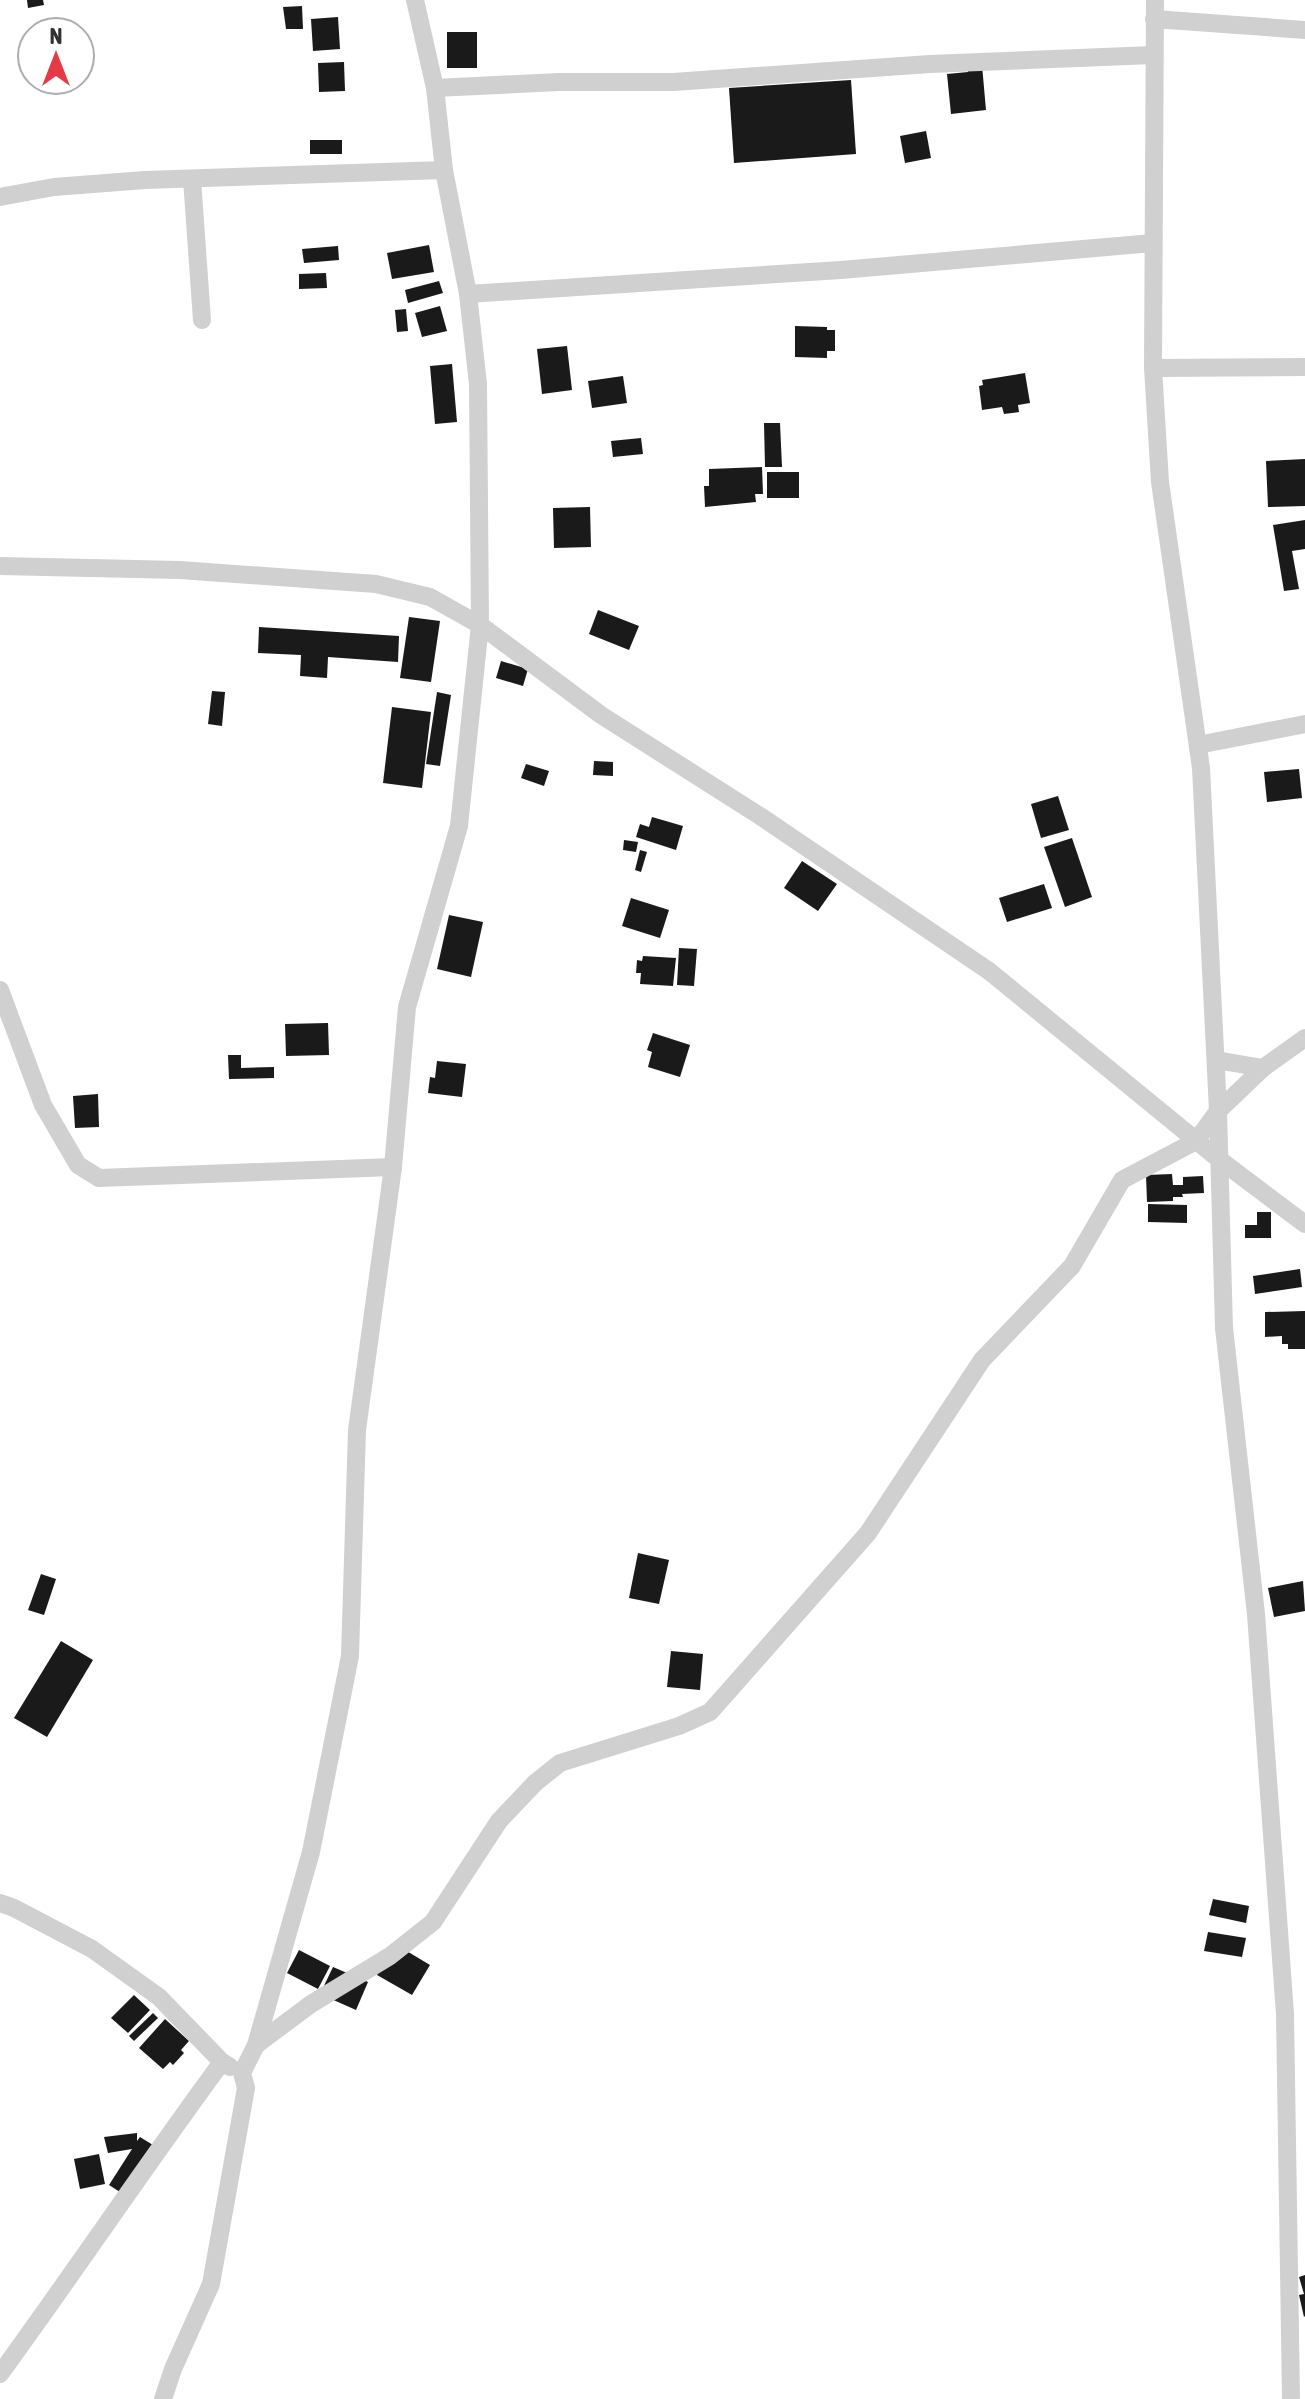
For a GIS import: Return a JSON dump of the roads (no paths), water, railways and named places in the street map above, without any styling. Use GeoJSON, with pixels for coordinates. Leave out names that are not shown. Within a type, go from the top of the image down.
{"type":"FeatureCollection","features":[{"type":"Feature","properties":{"kind":"street"},"geometry":{"type":"LineString","coordinates":[[163,2399],[211,2284],[246,2088],[242,2073],[256,2045],[311,1852],[350,1656],[357,1430],[393,1167],[407,1007],[459,826],[480,625],[478,384],[468,294],[444,170],[435,88],[415,0]]}},
{"type":"Feature","properties":{"kind":"street"},"geometry":{"type":"LineString","coordinates":[[1291,2399],[1285,2014],[1256,1614],[1224,1328],[1216,1060],[1201,768],[1160,482],[1153,368],[1154,10],[1305,30]]}},
{"type":"Feature","properties":{"kind":"street"},"geometry":{"type":"LineString","coordinates":[[435,88],[559,82],[673,82],[930,64],[1153,55]]}},
{"type":"Feature","properties":{"kind":"street"},"geometry":{"type":"LineString","coordinates":[[0,197],[54,187],[444,170]]}},
{"type":"Feature","properties":{"kind":"street"},"geometry":{"type":"LineString","coordinates":[[192,179],[202,320]]}},
{"type":"Feature","properties":{"kind":"street"},"geometry":{"type":"LineString","coordinates":[[468,294],[841,270],[1153,243]]}},
{"type":"Feature","properties":{"kind":"street"},"geometry":{"type":"LineString","coordinates":[[1153,368],[1305,367]]}},
{"type":"Feature","properties":{"kind":"street"},"geometry":{"type":"LineString","coordinates":[[0,566],[180,570],[376,584],[430,597],[480,625],[601,715],[760,816],[989,971],[1196,1141],[1305,1224]]}},
{"type":"Feature","properties":{"kind":"street"},"geometry":{"type":"LineString","coordinates":[[1198,745],[1305,724]]}},
{"type":"Feature","properties":{"kind":"street"},"geometry":{"type":"LineString","coordinates":[[0,990],[4,1014],[43,1105],[78,1165],[99,1178],[393,1167]]}},
{"type":"Feature","properties":{"kind":"street"},"geometry":{"type":"LineString","coordinates":[[256,2045],[311,2004],[390,1956],[433,1922],[499,1821],[535,1783],[560,1763],[679,1726],[710,1712],[868,1533],[982,1360],[1072,1266],[1122,1180],[1196,1141],[1218,1111],[1263,1068],[1305,1038]]}},
{"type":"Feature","properties":{"kind":"street"},"geometry":{"type":"LineString","coordinates":[[1216,1060],[1263,1068]]}},
{"type":"Feature","properties":{"kind":"street"},"geometry":{"type":"LineString","coordinates":[[0,1903],[92,1949],[159,1997],[222,2062],[242,2073]]}},
{"type":"Feature","properties":{"kind":"street"},"geometry":{"type":"LineString","coordinates":[[0,2374],[222,2062]]}}]}
